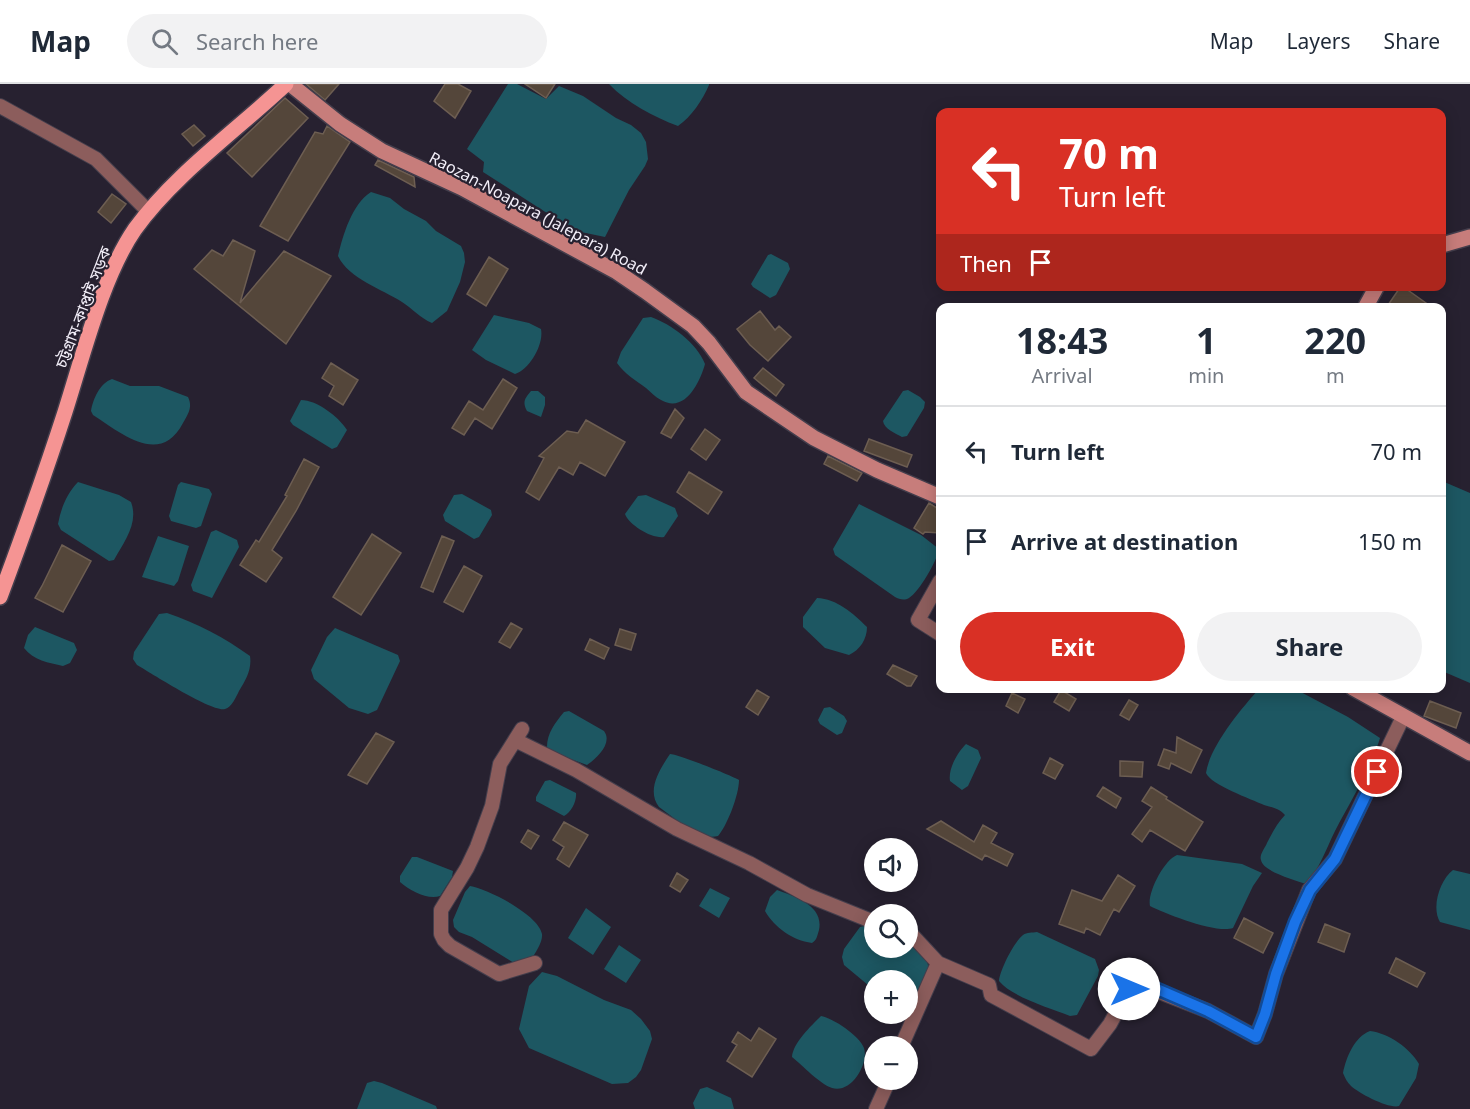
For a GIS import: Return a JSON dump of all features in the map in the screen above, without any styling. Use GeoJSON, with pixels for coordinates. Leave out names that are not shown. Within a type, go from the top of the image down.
{"type":"FeatureCollection","features":[{"type":"Feature","properties":{"kind":"main road","name":"চট্টগ্রাম-কাপ্তাই সড়ক"},"geometry":{"type":"LineString","coordinates":[[0,597],[44,479],[87,343],[123,249],[149,212],[190,170],[288,84]]}},
{"type":"Feature","properties":{"kind":"main road","name":"Raozan-Noapara (Jalepara) Road"},"geometry":{"type":"LineString","coordinates":[[288,84],[340,124],[382,151],[462,188],[609,268],[645,291],[693,326],[709,343],[746,392],[804,432],[877,470],[936,495]]}},
{"type":"Feature","properties":{"kind":"main road"},"geometry":{"type":"LineString","coordinates":[[1446,244],[1470,237]]}},
{"type":"Feature","properties":{"kind":"main road"},"geometry":{"type":"LineString","coordinates":[[1362,693],[1470,753]]}},
{"type":"Feature","properties":{"kind":"street"},"geometry":{"type":"LineString","coordinates":[[0,106],[96,159],[149,212]]}},
{"type":"Feature","properties":{"kind":"street"},"geometry":{"type":"LineString","coordinates":[[936,588],[918,620],[936,631]]}},
{"type":"Feature","properties":{"kind":"street"},"geometry":{"type":"LineString","coordinates":[[918,941],[938,963],[989,985],[991,995],[1091,1049],[1110,1024],[1129,989],[1139,984],[1157,989],[1208,1011],[1256,1037],[1295,922],[1310,890],[1335,859],[1404,717]]}},
{"type":"Feature","properties":{"kind":"street"},"geometry":{"type":"LineString","coordinates":[[535,963],[500,974],[450,946],[441,934],[441,910],[477,847],[492,806],[500,764],[519,734],[677,829],[749,863],[807,895],[864,918]]}},
{"type":"Feature","properties":{"kind":"street"},"geometry":{"type":"LineString","coordinates":[[906,1036],[938,963]]}},
{"type":"Feature","properties":{"kind":"street"},"geometry":{"type":"LineString","coordinates":[[876,1109],[885,1090]]}},
{"type":"Feature","properties":{"kind":"water"},"geometry":{"type":"Polygon","coordinates":[[[508,84],[517,84],[546,99],[559,86],[583,96],[641,133],[646,142],[648,159],[605,237],[581,232],[550,215],[483,172],[484,162],[467,149],[508,84]]]}},
{"type":"Feature","properties":{"kind":"water"},"geometry":{"type":"Polygon","coordinates":[[[609,84],[709,85],[696,108],[678,126],[641,109],[609,84]]]}},
{"type":"Feature","properties":{"kind":"water"},"geometry":{"type":"Polygon","coordinates":[[[371,192],[390,198],[461,246],[465,262],[460,282],[447,311],[432,323],[402,302],[358,277],[343,264],[338,256],[354,212],[364,197],[371,192]]]}},
{"type":"Feature","properties":{"kind":"water"},"geometry":{"type":"Polygon","coordinates":[[[771,254],[788,263],[790,269],[776,295],[770,298],[751,284],[768,255],[771,254]]]}},
{"type":"Feature","properties":{"kind":"water"},"geometry":{"type":"Polygon","coordinates":[[[494,315],[529,323],[541,329],[538,349],[531,362],[515,374],[486,360],[472,350],[494,315]]]}},
{"type":"Feature","properties":{"kind":"water"},"geometry":{"type":"Polygon","coordinates":[[[651,317],[667,324],[682,335],[696,349],[705,364],[690,394],[677,403],[659,399],[627,374],[617,363],[621,352],[643,318],[651,317]]]}},
{"type":"Feature","properties":{"kind":"water"},"geometry":{"type":"Polygon","coordinates":[[[112,379],[130,386],[159,386],[188,397],[189,410],[174,436],[163,443],[152,445],[140,442],[93,415],[91,411],[98,392],[112,379]]]}},
{"type":"Feature","properties":{"kind":"water"},"geometry":{"type":"Polygon","coordinates":[[[908,390],[925,402],[924,408],[907,436],[902,437],[888,429],[883,421],[903,391],[908,390]]]}},
{"type":"Feature","properties":{"kind":"water"},"geometry":{"type":"Polygon","coordinates":[[[531,391],[538,391],[545,397],[541,417],[525,408],[525,400],[531,391]]]}},
{"type":"Feature","properties":{"kind":"water"},"geometry":{"type":"Polygon","coordinates":[[[301,400],[320,406],[333,415],[347,430],[337,447],[332,449],[293,425],[290,421],[301,400]]]}},
{"type":"Feature","properties":{"kind":"water"},"geometry":{"type":"Polygon","coordinates":[[[78,482],[119,495],[131,502],[132,525],[114,560],[109,561],[61,530],[58,524],[65,501],[78,482]]]}},
{"type":"Feature","properties":{"kind":"water"},"geometry":{"type":"Polygon","coordinates":[[[181,482],[209,489],[212,494],[201,526],[196,528],[171,521],[169,516],[178,485],[181,482]]]}},
{"type":"Feature","properties":{"kind":"water"},"geometry":{"type":"Polygon","coordinates":[[[1446,483],[1470,493],[1470,683],[1446,673],[1446,483]]]}},
{"type":"Feature","properties":{"kind":"water"},"geometry":{"type":"Polygon","coordinates":[[[462,494],[491,510],[492,515],[479,537],[474,539],[445,521],[443,515],[454,495],[462,494]]]}},
{"type":"Feature","properties":{"kind":"water"},"geometry":{"type":"Polygon","coordinates":[[[646,495],[675,508],[678,516],[664,537],[653,536],[642,530],[631,523],[625,514],[638,496],[646,495]]]}},
{"type":"Feature","properties":{"kind":"water"},"geometry":{"type":"Polygon","coordinates":[[[859,504],[921,535],[936,547],[936,558],[918,590],[903,600],[895,597],[835,555],[833,549],[859,504]]]}},
{"type":"Feature","properties":{"kind":"water"},"geometry":{"type":"Polygon","coordinates":[[[216,530],[237,540],[239,547],[212,598],[193,591],[191,585],[211,532],[216,530]]]}},
{"type":"Feature","properties":{"kind":"water"},"geometry":{"type":"Polygon","coordinates":[[[158,536],[189,546],[178,581],[174,586],[142,577],[158,536]]]}},
{"type":"Feature","properties":{"kind":"water"},"geometry":{"type":"Polygon","coordinates":[[[817,598],[838,604],[867,627],[864,640],[853,653],[849,655],[825,648],[803,627],[803,617],[817,598]]]}},
{"type":"Feature","properties":{"kind":"water"},"geometry":{"type":"Polygon","coordinates":[[[167,613],[189,621],[231,643],[250,656],[246,679],[234,702],[227,708],[218,709],[196,699],[137,665],[133,659],[134,652],[159,614],[167,613]]]}},
{"type":"Feature","properties":{"kind":"water"},"geometry":{"type":"Polygon","coordinates":[[[35,627],[74,643],[77,650],[70,663],[63,666],[52,664],[37,658],[24,648],[28,635],[35,627]]]}},
{"type":"Feature","properties":{"kind":"water"},"geometry":{"type":"Polygon","coordinates":[[[335,628],[398,655],[400,661],[377,710],[368,714],[349,708],[314,679],[311,670],[327,637],[335,628]]]}},
{"type":"Feature","properties":{"kind":"water"},"geometry":{"type":"Polygon","coordinates":[[[1256,693],[1303,693],[1348,717],[1380,738],[1366,774],[1319,865],[1306,884],[1273,872],[1261,860],[1261,854],[1271,835],[1285,815],[1223,787],[1209,778],[1206,773],[1213,751],[1235,717],[1256,693]]]}},
{"type":"Feature","properties":{"kind":"water"},"geometry":{"type":"Polygon","coordinates":[[[830,707],[844,716],[847,721],[842,733],[837,735],[820,724],[818,720],[824,708],[830,707]]]}},
{"type":"Feature","properties":{"kind":"water"},"geometry":{"type":"Polygon","coordinates":[[[569,711],[604,731],[606,736],[607,740],[603,750],[587,765],[552,752],[547,747],[548,737],[555,724],[564,712],[569,711]]]}},
{"type":"Feature","properties":{"kind":"water"},"geometry":{"type":"Polygon","coordinates":[[[966,744],[978,750],[981,758],[968,786],[962,790],[950,781],[950,771],[959,752],[966,744]]]}},
{"type":"Feature","properties":{"kind":"water"},"geometry":{"type":"Polygon","coordinates":[[[670,754],[718,770],[739,780],[732,810],[718,836],[710,837],[695,832],[659,807],[655,800],[654,787],[670,754]]]}},
{"type":"Feature","properties":{"kind":"water"},"geometry":{"type":"Polygon","coordinates":[[[550,780],[576,793],[573,806],[564,816],[536,801],[545,781],[550,780]]]}},
{"type":"Feature","properties":{"kind":"water"},"geometry":{"type":"Polygon","coordinates":[[[1177,855],[1242,864],[1262,873],[1253,886],[1233,928],[1204,926],[1150,906],[1151,893],[1162,870],[1177,855]]]}},
{"type":"Feature","properties":{"kind":"water"},"geometry":{"type":"Polygon","coordinates":[[[412,857],[453,871],[452,877],[440,896],[430,897],[419,894],[400,882],[400,876],[412,857]]]}},
{"type":"Feature","properties":{"kind":"water"},"geometry":{"type":"Polygon","coordinates":[[[1453,870],[1470,874],[1470,930],[1440,922],[1437,916],[1438,894],[1444,880],[1453,870]]]}},
{"type":"Feature","properties":{"kind":"water"},"geometry":{"type":"Polygon","coordinates":[[[470,886],[512,904],[523,911],[539,927],[542,934],[541,940],[531,960],[514,963],[454,927],[453,920],[470,886]]]}},
{"type":"Feature","properties":{"kind":"water"},"geometry":{"type":"Polygon","coordinates":[[[710,888],[730,898],[719,918],[699,906],[710,888]]]}},
{"type":"Feature","properties":{"kind":"water"},"geometry":{"type":"Polygon","coordinates":[[[777,890],[807,904],[817,915],[819,930],[812,943],[785,932],[765,911],[770,897],[777,890]]]}},
{"type":"Feature","properties":{"kind":"water"},"geometry":{"type":"Polygon","coordinates":[[[586,908],[611,927],[593,955],[568,938],[586,908]]]}},
{"type":"Feature","properties":{"kind":"water"},"geometry":{"type":"Polygon","coordinates":[[[864,926],[864,958],[918,958],[918,950],[925,958],[929,973],[918,997],[918,970],[864,970],[864,982],[844,965],[842,957],[844,949],[860,927],[864,926]]]}},
{"type":"Feature","properties":{"kind":"water"},"geometry":{"type":"Polygon","coordinates":[[[1037,932],[1095,959],[1099,970],[1098,976],[1077,1015],[1070,1016],[1032,1002],[1005,987],[999,981],[1008,956],[1019,939],[1026,933],[1037,932]]]}},
{"type":"Feature","properties":{"kind":"water"},"geometry":{"type":"Polygon","coordinates":[[[619,945],[641,960],[626,983],[604,969],[619,945]]]}},
{"type":"Feature","properties":{"kind":"water"},"geometry":{"type":"Polygon","coordinates":[[[542,972],[557,976],[604,1000],[631,1010],[641,1019],[650,1031],[652,1039],[641,1070],[636,1077],[628,1083],[612,1084],[529,1048],[519,1029],[529,986],[542,972]]]}},
{"type":"Feature","properties":{"kind":"water"},"geometry":{"type":"Polygon","coordinates":[[[821,1016],[846,1028],[861,1043],[864,1048],[864,1062],[857,1076],[846,1087],[832,1088],[822,1083],[792,1057],[799,1041],[821,1016]]]}},
{"type":"Feature","properties":{"kind":"water"},"geometry":{"type":"Polygon","coordinates":[[[1370,1031],[1398,1042],[1419,1064],[1416,1078],[1399,1106],[1382,1103],[1361,1093],[1346,1080],[1343,1073],[1355,1043],[1370,1031]]]}},
{"type":"Feature","properties":{"kind":"water"},"geometry":{"type":"Polygon","coordinates":[[[374,1081],[436,1106],[437,1109],[357,1109],[367,1083],[374,1081]]]}},
{"type":"Feature","properties":{"kind":"water"},"geometry":{"type":"Polygon","coordinates":[[[707,1087],[731,1098],[734,1109],[695,1109],[693,1103],[700,1089],[707,1087]]]}},
{"type":"Feature","properties":{"kind":"building"},"geometry":{"type":"Polygon","coordinates":[[[306,84],[339,84],[325,100],[306,84]]]}},
{"type":"Feature","properties":{"kind":"building"},"geometry":{"type":"Polygon","coordinates":[[[445,84],[458,84],[471,91],[455,118],[434,101],[445,84]]]}},
{"type":"Feature","properties":{"kind":"building"},"geometry":{"type":"Polygon","coordinates":[[[525,84],[555,84],[546,98],[525,84]]]}},
{"type":"Feature","properties":{"kind":"building"},"geometry":{"type":"Polygon","coordinates":[[[285,98],[308,118],[252,177],[227,153],[285,98]]]}},
{"type":"Feature","properties":{"kind":"building"},"geometry":{"type":"Polygon","coordinates":[[[194,125],[205,136],[193,146],[182,134],[194,125]]]}},
{"type":"Feature","properties":{"kind":"building"},"geometry":{"type":"Polygon","coordinates":[[[327,126],[350,142],[288,241],[260,226],[315,132],[323,134],[327,126]]]}},
{"type":"Feature","properties":{"kind":"building"},"geometry":{"type":"Polygon","coordinates":[[[378,160],[414,177],[415,187],[375,165],[378,160]]]}},
{"type":"Feature","properties":{"kind":"building"},"geometry":{"type":"Polygon","coordinates":[[[112,194],[126,204],[111,223],[98,212],[112,194]]]}},
{"type":"Feature","properties":{"kind":"building"},"geometry":{"type":"Polygon","coordinates":[[[233,240],[255,251],[240,303],[284,251],[331,276],[286,344],[194,269],[212,250],[223,256],[233,240]]]}},
{"type":"Feature","properties":{"kind":"building"},"geometry":{"type":"Polygon","coordinates":[[[489,257],[508,269],[486,306],[467,294],[489,257]]]}},
{"type":"Feature","properties":{"kind":"building"},"geometry":{"type":"Polygon","coordinates":[[[1398,291],[1409,291],[1426,303],[1389,303],[1398,291]]]}},
{"type":"Feature","properties":{"kind":"building"},"geometry":{"type":"Polygon","coordinates":[[[760,311],[775,330],[779,326],[791,337],[768,361],[737,329],[760,311]]]}},
{"type":"Feature","properties":{"kind":"building"},"geometry":{"type":"Polygon","coordinates":[[[331,363],[358,380],[343,405],[329,396],[334,386],[322,378],[331,363]]]}},
{"type":"Feature","properties":{"kind":"building"},"geometry":{"type":"Polygon","coordinates":[[[763,368],[784,385],[776,396],[754,378],[763,368]]]}},
{"type":"Feature","properties":{"kind":"building"},"geometry":{"type":"Polygon","coordinates":[[[503,379],[517,388],[492,429],[475,418],[464,435],[452,428],[469,401],[483,410],[503,379]]]}},
{"type":"Feature","properties":{"kind":"building"},"geometry":{"type":"Polygon","coordinates":[[[675,409],[684,418],[671,438],[661,433],[675,409]]]}},
{"type":"Feature","properties":{"kind":"building"},"geometry":{"type":"Polygon","coordinates":[[[586,420],[625,442],[605,476],[580,462],[573,475],[559,467],[539,500],[526,492],[544,458],[539,456],[567,431],[578,433],[586,420]]]}},
{"type":"Feature","properties":{"kind":"building"},"geometry":{"type":"Polygon","coordinates":[[[705,429],[720,440],[706,460],[691,449],[705,429]]]}},
{"type":"Feature","properties":{"kind":"building"},"geometry":{"type":"Polygon","coordinates":[[[869,439],[912,455],[907,467],[864,451],[869,439]]]}},
{"type":"Feature","properties":{"kind":"building"},"geometry":{"type":"Polygon","coordinates":[[[828,456],[862,473],[857,481],[824,464],[828,456]]]}},
{"type":"Feature","properties":{"kind":"building"},"geometry":{"type":"Polygon","coordinates":[[[304,459],[319,467],[272,550],[282,558],[266,582],[240,565],[256,540],[259,542],[287,496],[285,495],[304,459]]]}},
{"type":"Feature","properties":{"kind":"building"},"geometry":{"type":"Polygon","coordinates":[[[689,472],[722,492],[708,514],[677,492],[689,472]]]}},
{"type":"Feature","properties":{"kind":"building"},"geometry":{"type":"Polygon","coordinates":[[[929,503],[936,507],[936,533],[923,534],[914,528],[929,503]]]}},
{"type":"Feature","properties":{"kind":"building"},"geometry":{"type":"Polygon","coordinates":[[[372,534],[401,553],[361,615],[333,597],[372,534]]]}},
{"type":"Feature","properties":{"kind":"building"},"geometry":{"type":"Polygon","coordinates":[[[442,536],[454,541],[433,592],[421,587],[442,536]]]}},
{"type":"Feature","properties":{"kind":"building"},"geometry":{"type":"Polygon","coordinates":[[[62,545],[91,561],[63,612],[35,598],[62,545]]]}},
{"type":"Feature","properties":{"kind":"building"},"geometry":{"type":"Polygon","coordinates":[[[464,566],[482,576],[463,612],[444,602],[464,566]]]}},
{"type":"Feature","properties":{"kind":"building"},"geometry":{"type":"Polygon","coordinates":[[[511,623],[522,629],[510,648],[499,642],[511,623]]]}},
{"type":"Feature","properties":{"kind":"building"},"geometry":{"type":"Polygon","coordinates":[[[620,629],[636,634],[631,650],[615,645],[620,629]]]}},
{"type":"Feature","properties":{"kind":"building"},"geometry":{"type":"Polygon","coordinates":[[[590,639],[609,648],[604,659],[585,650],[590,639]]]}},
{"type":"Feature","properties":{"kind":"building"},"geometry":{"type":"Polygon","coordinates":[[[893,665],[917,676],[911,686],[887,674],[893,665]]]}},
{"type":"Feature","properties":{"kind":"building"},"geometry":{"type":"Polygon","coordinates":[[[757,690],[769,697],[758,715],[746,707],[757,690]]]}},
{"type":"Feature","properties":{"kind":"building"},"geometry":{"type":"Polygon","coordinates":[[[1012,693],[1025,699],[1018,713],[1006,706],[1012,693]]]}},
{"type":"Feature","properties":{"kind":"building"},"geometry":{"type":"Polygon","coordinates":[[[1059,693],[1066,693],[1076,699],[1069,711],[1054,702],[1059,693]]]}},
{"type":"Feature","properties":{"kind":"building"},"geometry":{"type":"Polygon","coordinates":[[[1129,700],[1138,705],[1129,720],[1120,715],[1129,700]]]}},
{"type":"Feature","properties":{"kind":"building"},"geometry":{"type":"Polygon","coordinates":[[[1430,701],[1461,713],[1456,728],[1424,716],[1430,701]]]}},
{"type":"Feature","properties":{"kind":"building"},"geometry":{"type":"Polygon","coordinates":[[[376,733],[394,742],[367,784],[348,775],[376,733]]]}},
{"type":"Feature","properties":{"kind":"building"},"geometry":{"type":"Polygon","coordinates":[[[1177,737],[1202,750],[1191,773],[1171,763],[1169,769],[1158,765],[1164,749],[1176,753],[1177,737]]]}},
{"type":"Feature","properties":{"kind":"building"},"geometry":{"type":"Polygon","coordinates":[[[1050,758],[1063,765],[1055,779],[1043,773],[1050,758]]]}},
{"type":"Feature","properties":{"kind":"building"},"geometry":{"type":"Polygon","coordinates":[[[1120,761],[1143,762],[1142,777],[1120,776],[1120,761]]]}},
{"type":"Feature","properties":{"kind":"building"},"geometry":{"type":"Polygon","coordinates":[[[1103,787],[1121,798],[1116,808],[1097,796],[1103,787]]]}},
{"type":"Feature","properties":{"kind":"building"},"geometry":{"type":"Polygon","coordinates":[[[1151,787],[1203,822],[1185,851],[1150,830],[1142,842],[1132,834],[1152,807],[1142,801],[1151,787]]]}},
{"type":"Feature","properties":{"kind":"building"},"geometry":{"type":"Polygon","coordinates":[[[941,821],[974,842],[983,825],[997,833],[991,843],[1013,854],[1007,866],[985,855],[982,860],[927,829],[941,821]]]}},
{"type":"Feature","properties":{"kind":"building"},"geometry":{"type":"Polygon","coordinates":[[[564,822],[588,835],[569,867],[557,859],[564,847],[553,840],[564,822]]]}},
{"type":"Feature","properties":{"kind":"building"},"geometry":{"type":"Polygon","coordinates":[[[528,830],[539,836],[531,849],[521,842],[528,830]]]}},
{"type":"Feature","properties":{"kind":"building"},"geometry":{"type":"Polygon","coordinates":[[[677,873],[688,880],[680,892],[670,886],[677,873]]]}},
{"type":"Feature","properties":{"kind":"building"},"geometry":{"type":"Polygon","coordinates":[[[1118,875],[1135,886],[1119,912],[1114,909],[1100,935],[1086,928],[1084,933],[1059,924],[1072,890],[1102,901],[1118,875]]]}},
{"type":"Feature","properties":{"kind":"building"},"geometry":{"type":"Polygon","coordinates":[[[1244,918],[1273,933],[1263,953],[1234,938],[1244,918]]]}},
{"type":"Feature","properties":{"kind":"building"},"geometry":{"type":"Polygon","coordinates":[[[1325,924],[1350,934],[1344,952],[1318,942],[1325,924]]]}},
{"type":"Feature","properties":{"kind":"building"},"geometry":{"type":"Polygon","coordinates":[[[1396,958],[1425,973],[1417,987],[1389,973],[1396,958]]]}},
{"type":"Feature","properties":{"kind":"building"},"geometry":{"type":"Polygon","coordinates":[[[759,1028],[776,1039],[752,1077],[727,1061],[737,1045],[732,1042],[738,1032],[751,1041],[759,1028]]]}},
{"type":"Feature","properties":{"kind":"route"},"geometry":{"type":"LineString","coordinates":[[1129,989],[1139,984],[1157,989],[1208,1011],[1256,1037],[1295,922],[1310,890],[1335,859],[1377,772]]}}]}
